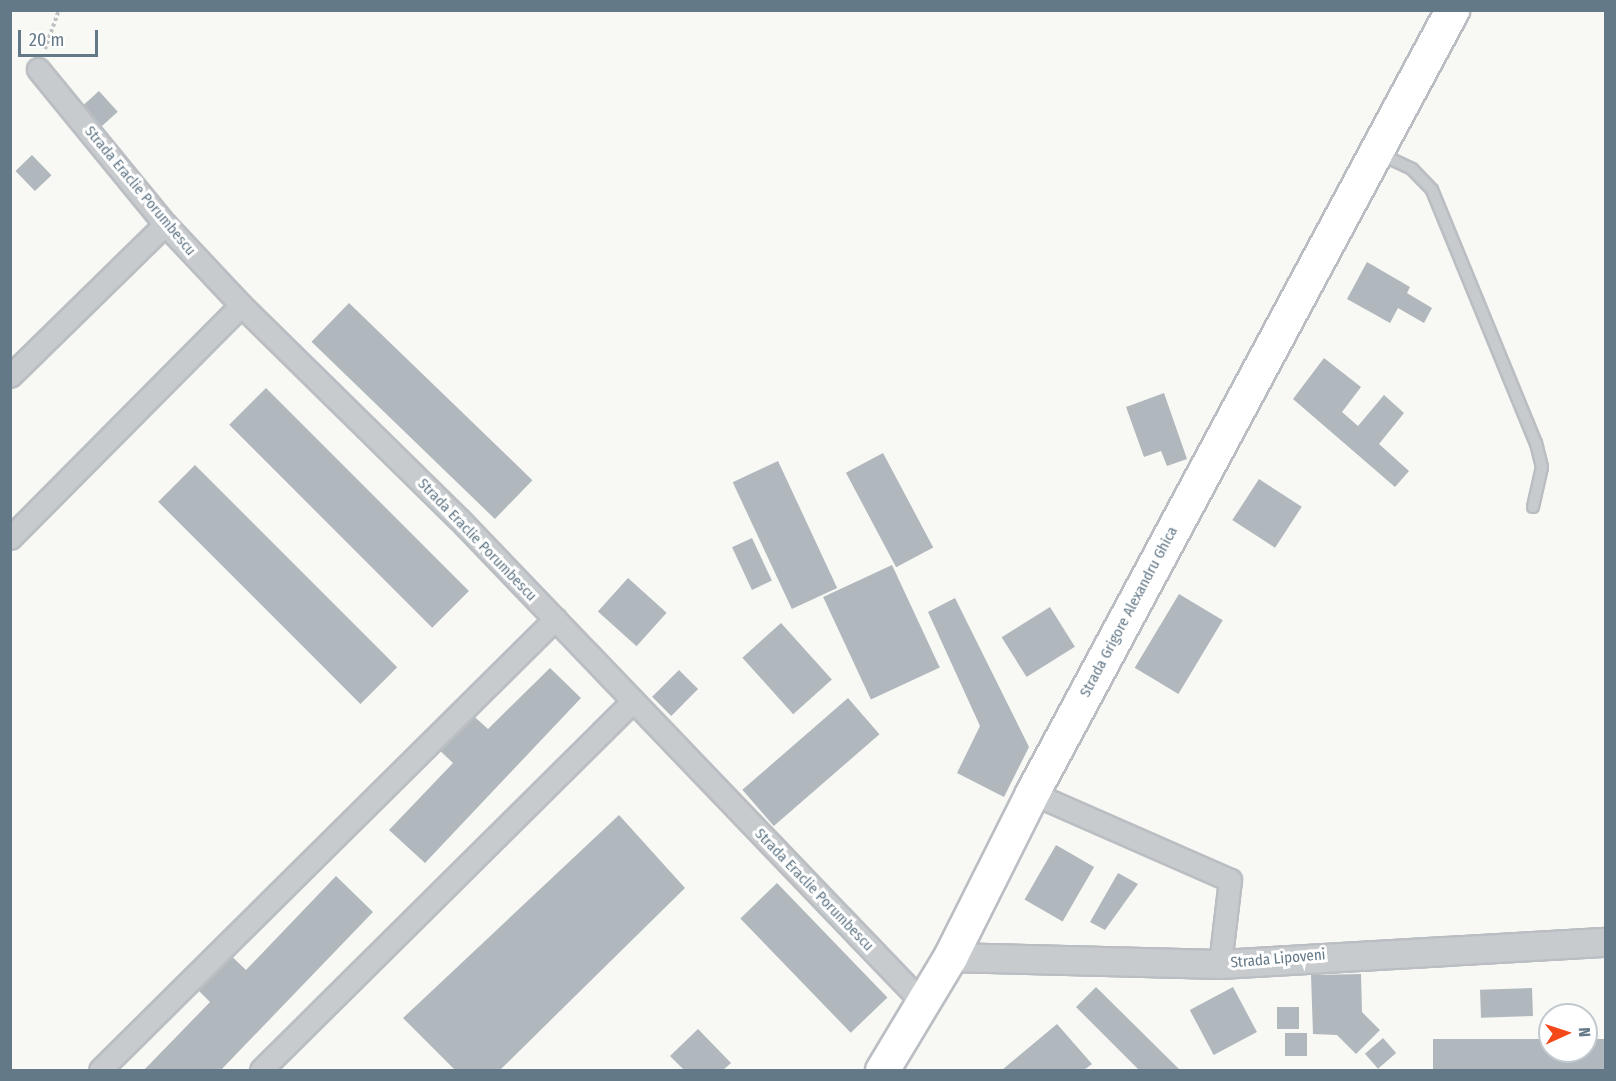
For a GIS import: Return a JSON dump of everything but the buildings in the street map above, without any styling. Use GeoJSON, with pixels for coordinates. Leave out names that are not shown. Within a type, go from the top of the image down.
{"type":"FeatureCollection","features":[{"type":"Feature","properties":{"kind":"main road","name":"Strada Grigore Alexandru Ghica"},"geometry":{"type":"LineString","coordinates":[[882,1071],[950,957],[1032,793],[1452,10]]}},
{"type":"Feature","properties":{"kind":"street","name":"Strada Eraclie Porumbescu"},"geometry":{"type":"LineString","coordinates":[[38,69],[165,224],[241,305],[555,619],[924,1004]]}},
{"type":"Feature","properties":{"kind":"street"},"geometry":{"type":"LineString","coordinates":[[10,376],[165,224]]}},
{"type":"Feature","properties":{"kind":"street"},"geometry":{"type":"LineString","coordinates":[[10,538],[241,305]]}},
{"type":"Feature","properties":{"kind":"street"},"geometry":{"type":"LineString","coordinates":[[100,1071],[555,619]]}},
{"type":"Feature","properties":{"kind":"street"},"geometry":{"type":"LineString","coordinates":[[261,1071],[633,701]]}},
{"type":"Feature","properties":{"kind":"street"},"geometry":{"type":"LineString","coordinates":[[1032,793],[1230,880],[1220,964]]}},
{"type":"Feature","properties":{"kind":"street","name":"Strada Lipoveni"},"geometry":{"type":"LineString","coordinates":[[950,957],[1220,964],[1605,942]]}},
{"type":"Feature","properties":{"kind":"lane"},"geometry":{"type":"LineString","coordinates":[[1377,152],[1412,169],[1432,190],[1536,443],[1542,467],[1533,507]]}},
{"type":"Feature","properties":{"kind":"path"},"geometry":{"type":"LineString","coordinates":[[38,69],[58,10]]}}]}
